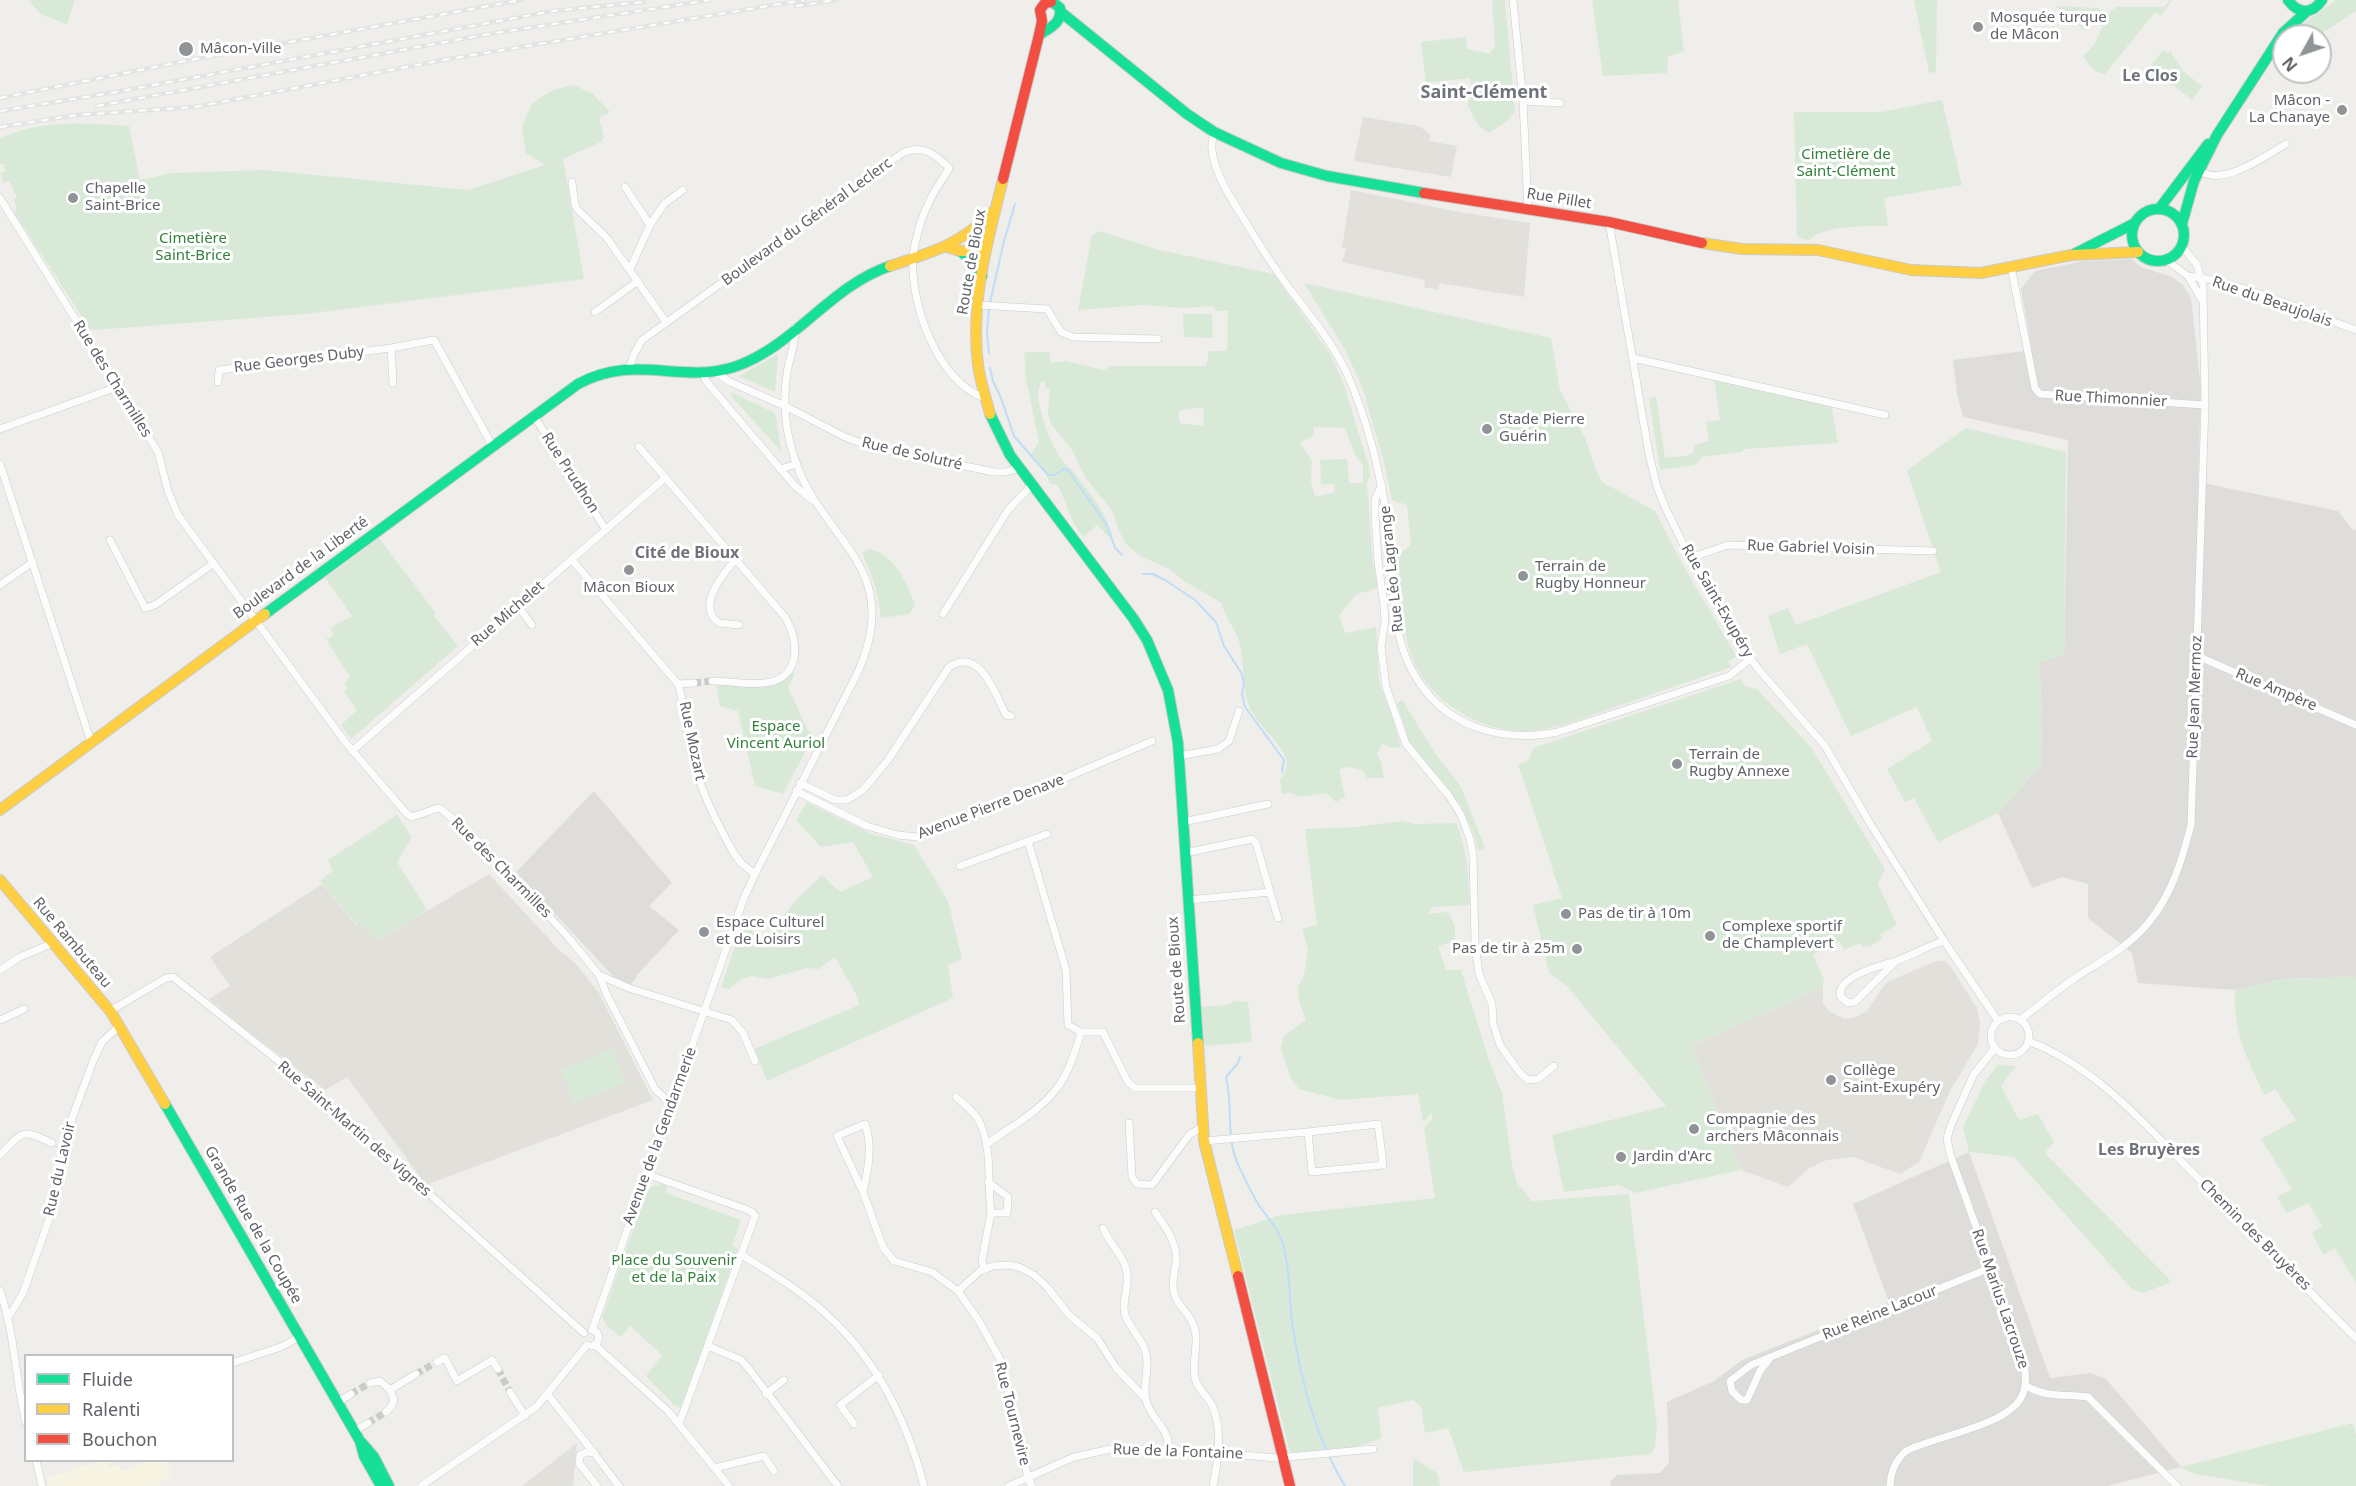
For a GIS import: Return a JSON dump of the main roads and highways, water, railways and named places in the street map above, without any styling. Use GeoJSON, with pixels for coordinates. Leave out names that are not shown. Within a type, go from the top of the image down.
{"type":"FeatureCollection","features":[{"type":"Feature","properties":{"kind":"main road"},"geometry":{"type":"LineString","coordinates":[[2292,24],[2306,12],[2316,8],[2322,0]]}},
{"type":"Feature","properties":{"kind":"main road"},"geometry":{"type":"LineString","coordinates":[[1046,2],[1059,5],[1053,20],[1039,12],[1046,2]]}},
{"type":"Feature","properties":{"kind":"main road"},"geometry":{"type":"LineString","coordinates":[[2289,2],[2296,10],[2306,12]]}},
{"type":"Feature","properties":{"kind":"main road"},"geometry":{"type":"LineString","coordinates":[[2285,24],[2289,2]]}},
{"type":"Feature","properties":{"kind":"main road","name":"Rue Pillet"},"geometry":{"type":"LineString","coordinates":[[1053,20],[1082,29],[1178,107],[1214,132],[1281,163],[1327,176],[1609,222],[1722,247],[1818,250],[1911,270],[1981,273],[2071,255],[2138,252]]}},
{"type":"Feature","properties":{"kind":"main road","name":"Route de Bioux"},"geometry":{"type":"LineString","coordinates":[[1053,20],[1039,34],[986,248],[982,276],[986,306],[976,341],[985,398],[996,429],[1019,468],[1078,542],[1148,640],[1168,690],[1174,713],[1179,756],[1204,1141],[1290,1486]]}},
{"type":"Feature","properties":{"kind":"main road"},"geometry":{"type":"LineString","coordinates":[[2196,168],[2183,215],[2184,240],[2182,246],[2175,255],[2166,260],[2148,259],[2138,252],[2132,235],[2135,224],[2143,214],[2158,209],[2196,168],[2272,48]]}},
{"type":"Feature","properties":{"kind":"main road","name":"Boulevard de la Liberté"},"geometry":{"type":"LineString","coordinates":[[0,810],[492,445],[584,381],[606,372],[629,369],[708,372],[735,367],[761,353],[830,300],[866,276],[947,247],[966,236],[995,209]]}},
{"type":"Feature","properties":{"kind":"main road"},"geometry":{"type":"LineString","coordinates":[[2158,209],[2175,215],[2182,224]]}},
{"type":"Feature","properties":{"kind":"main road","name":"Rue Pillet"},"geometry":{"type":"LineString","coordinates":[[2071,255],[2135,224]]}},
{"type":"Feature","properties":{"kind":"main road"},"geometry":{"type":"LineString","coordinates":[[966,236],[986,248]]}},
{"type":"Feature","properties":{"kind":"main road"},"geometry":{"type":"LineString","coordinates":[[947,247],[960,251],[986,248]]}},
{"type":"Feature","properties":{"kind":"main road"},"geometry":{"type":"LineString","coordinates":[[960,251],[973,263],[982,276]]}},
{"type":"Feature","properties":{"kind":"main road","name":"Rue Rambuteau"},"geometry":{"type":"LineString","coordinates":[[0,880],[110,1011],[119,1026]]}},
{"type":"Feature","properties":{"kind":"main road","name":"Grande Rue de la Coupée"},"geometry":{"type":"LineString","coordinates":[[119,1026],[357,1436],[374,1457],[389,1486]]}},
{"type":"Feature","properties":{"kind":"main road","name":"Grande Rue de la Coupée"},"geometry":{"type":"LineString","coordinates":[[357,1436],[364,1456],[381,1486]]}},
{"type":"Feature","properties":{"kind":"waterway"},"geometry":{"type":"LineString","coordinates":[[990,303],[1015,204]]}},
{"type":"Feature","properties":{"kind":"waterway"},"geometry":{"type":"LineString","coordinates":[[989,308],[987,332],[989,353]]}},
{"type":"Feature","properties":{"kind":"waterway"},"geometry":{"type":"LineString","coordinates":[[990,368],[1014,436],[1048,475],[1054,475],[1064,469],[1068,470],[1108,527],[1115,548],[1122,555]]}},
{"type":"Feature","properties":{"kind":"waterway"},"geometry":{"type":"LineString","coordinates":[[1143,574],[1153,574],[1165,580],[1195,600],[1216,622],[1224,646],[1242,674],[1244,683],[1242,694],[1245,707],[1284,760],[1282,772]]}},
{"type":"Feature","properties":{"kind":"waterway"},"geometry":{"type":"LineString","coordinates":[[1240,1056],[1238,1063],[1226,1077],[1234,1152],[1254,1196],[1282,1241],[1288,1271],[1292,1322],[1305,1386],[1318,1428],[1345,1486]]}},
{"type":"Feature","properties":{"kind":"tunnel"},"geometry":{"type":"LineString","coordinates":[[694,683],[712,681]]}},
{"type":"Feature","properties":{"kind":"tunnel"},"geometry":{"type":"LineString","coordinates":[[416,1374],[437,1362]]}},
{"type":"Feature","properties":{"kind":"tunnel"},"geometry":{"type":"LineString","coordinates":[[498,1369],[510,1392]]}},
{"type":"Feature","properties":{"kind":"tunnel"},"geometry":{"type":"LineString","coordinates":[[351,1394],[370,1383]]}},
{"type":"Feature","properties":{"kind":"tunnel"},"geometry":{"type":"LineString","coordinates":[[368,1423],[386,1412]]}},
{"type":"Feature","properties":{"kind":"railway"},"geometry":{"type":"LineString","coordinates":[[0,98],[180,62],[521,0]]}},
{"type":"Feature","properties":{"kind":"railway"},"geometry":{"type":"LineString","coordinates":[[97,106],[489,34],[710,0]]}},
{"type":"Feature","properties":{"kind":"railway"},"geometry":{"type":"LineString","coordinates":[[0,127],[77,115],[195,107],[449,59],[804,0]]}},
{"type":"Feature","properties":{"kind":"railway"},"geometry":{"type":"LineString","coordinates":[[796,6],[836,0]]}},
{"type":"Feature","properties":{"kind":"railway"},"geometry":{"type":"LineString","coordinates":[[0,111],[116,92],[553,11],[644,2]]}},
{"type":"Feature","properties":{"kind":"place","name":"Mosquée turque de Mâcon"},"geometry":{"type":"Point","coordinates":[1978,27]}},
{"type":"Feature","properties":{"kind":"place","name":"Mâcon-Ville"},"geometry":{"type":"Point","coordinates":[186,49]}},
{"type":"Feature","properties":{"kind":"place","name":"Mâcon - La Chanaye"},"geometry":{"type":"Point","coordinates":[2342,110]}},
{"type":"Feature","properties":{"kind":"place","name":"Chapelle Saint-Brice"},"geometry":{"type":"Point","coordinates":[73,198]}},
{"type":"Feature","properties":{"kind":"place","name":"Stade Pierre Guérin"},"geometry":{"type":"Point","coordinates":[1487,429]}},
{"type":"Feature","properties":{"kind":"place","name":"Mâcon Bioux"},"geometry":{"type":"Point","coordinates":[629,570]}},
{"type":"Feature","properties":{"kind":"place","name":"Terrain de Rugby Honneur"},"geometry":{"type":"Point","coordinates":[1523,576]}},
{"type":"Feature","properties":{"kind":"place","name":"Terrain de Rugby Annexe"},"geometry":{"type":"Point","coordinates":[1677,764]}},
{"type":"Feature","properties":{"kind":"place","name":"Pas de tir à 10m"},"geometry":{"type":"Point","coordinates":[1566,914]}},
{"type":"Feature","properties":{"kind":"place","name":"Espace Culturel et de Loisirs"},"geometry":{"type":"Point","coordinates":[704,932]}},
{"type":"Feature","properties":{"kind":"place","name":"Complexe sportif de Champlevert"},"geometry":{"type":"Point","coordinates":[1710,936]}},
{"type":"Feature","properties":{"kind":"place","name":"Pas de tir à 25m"},"geometry":{"type":"Point","coordinates":[1577,949]}},
{"type":"Feature","properties":{"kind":"place","name":"Collège Saint-Exupéry"},"geometry":{"type":"Point","coordinates":[1831,1080]}},
{"type":"Feature","properties":{"kind":"place","name":"Compagnie des archers Mâconnais"},"geometry":{"type":"Point","coordinates":[1694,1129]}},
{"type":"Feature","properties":{"kind":"place","name":"Jardin d'Arc"},"geometry":{"type":"Point","coordinates":[1621,1157]}},
{"type":"Feature","properties":{"kind":"district","name":"Le Clos"},"geometry":{"type":"Point","coordinates":[2150,76]}},
{"type":"Feature","properties":{"kind":"district","name":"Saint-Clément"},"geometry":{"type":"Point","coordinates":[1484,93]}},
{"type":"Feature","properties":{"kind":"district","name":"Cité de Bioux"},"geometry":{"type":"Point","coordinates":[687,553]}},
{"type":"Feature","properties":{"kind":"district","name":"Les Bruyères"},"geometry":{"type":"Point","coordinates":[2149,1150]}},
{"type":"Feature","properties":{"kind":"park label","name":"Cimetière de Saint-Clément"},"geometry":{"type":"Point","coordinates":[1846,164]}},
{"type":"Feature","properties":{"kind":"park label","name":"Cimetière Saint-Brice"},"geometry":{"type":"Point","coordinates":[193,248]}},
{"type":"Feature","properties":{"kind":"park label","name":"Espace Vincent Auriol"},"geometry":{"type":"Point","coordinates":[776,736]}},
{"type":"Feature","properties":{"kind":"park label","name":"Place du Souvenir et de la Paix"},"geometry":{"type":"Point","coordinates":[674,1270]}}]}
